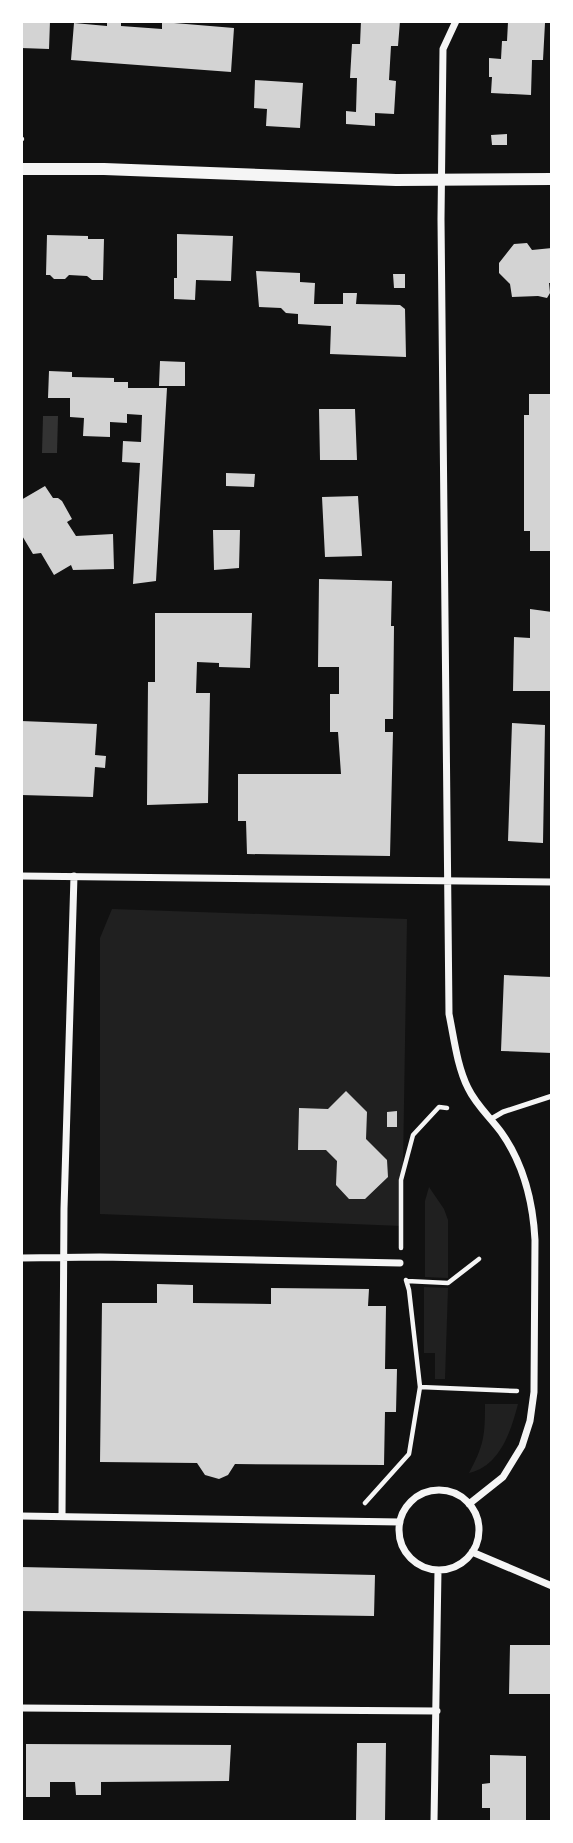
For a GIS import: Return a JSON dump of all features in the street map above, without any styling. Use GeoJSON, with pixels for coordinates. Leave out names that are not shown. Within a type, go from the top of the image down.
{"type":"FeatureCollection","features":[{"type":"Feature","properties":{"kind":"street"},"geometry":{"type":"LineString","coordinates":[[456,21],[443,49],[442,181],[449,1014],[468,1087],[478,1105],[502,1134],[523,1176],[534,1219],[534,1392],[530,1421],[522,1446],[497,1484],[469,1504]]}},
{"type":"Feature","properties":{"kind":"street"},"geometry":{"type":"LineString","coordinates":[[21,169],[117,169],[442,181],[552,179]]}},
{"type":"Feature","properties":{"kind":"street"},"geometry":{"type":"LineString","coordinates":[[21,876],[552,883]]}},
{"type":"Feature","properties":{"kind":"street"},"geometry":{"type":"LineString","coordinates":[[62,1516],[64,1257],[74,876]]}},
{"type":"Feature","properties":{"kind":"street"},"geometry":{"type":"LineString","coordinates":[[21,1258],[400,1263]]}},
{"type":"Feature","properties":{"kind":"street"},"geometry":{"type":"LineString","coordinates":[[429,1491],[449,1491],[469,1504],[475,1513],[478,1527],[476,1543],[472,1552],[459,1564],[438,1570],[423,1567],[408,1555],[401,1542],[400,1522],[402,1513],[411,1500],[429,1491]]}},
{"type":"Feature","properties":{"kind":"street"},"geometry":{"type":"LineString","coordinates":[[21,1516],[400,1522]]}},
{"type":"Feature","properties":{"kind":"street"},"geometry":{"type":"LineString","coordinates":[[472,1552],[552,1586]]}},
{"type":"Feature","properties":{"kind":"street"},"geometry":{"type":"LineString","coordinates":[[434,1822],[438,1570]]}},
{"type":"Feature","properties":{"kind":"street"},"geometry":{"type":"LineString","coordinates":[[21,1708],[437,1711]]}},
{"type":"Feature","properties":{"kind":"lane"},"geometry":{"type":"LineString","coordinates":[[491,1119],[503,1112],[552,1096]]}},
{"type":"Feature","properties":{"kind":"path"},"geometry":{"type":"LineString","coordinates":[[364,1503],[410,1454],[420,1387],[407,1282],[400,1263],[401,1180],[413,1135],[439,1107],[447,1108]]}},
{"type":"Feature","properties":{"kind":"path"},"geometry":{"type":"LineString","coordinates":[[407,1282],[447,1283],[479,1259]]}},
{"type":"Feature","properties":{"kind":"path"},"geometry":{"type":"LineString","coordinates":[[420,1387],[517,1391]]}},
{"type":"Feature","properties":{"kind":"shaded area"},"geometry":{"type":"Polygon","coordinates":[[[43,416],[58,416],[57,453],[42,453],[43,416]]]}},
{"type":"Feature","properties":{"kind":"shaded area"},"geometry":{"type":"Polygon","coordinates":[[[112,909],[407,919],[402,1226],[100,1214],[100,938],[112,909]]]}},
{"type":"Feature","properties":{"kind":"shaded area"},"geometry":{"type":"Polygon","coordinates":[[[429,1187],[448,1220],[448,1278],[425,1277],[425,1201],[429,1187]]]}},
{"type":"Feature","properties":{"kind":"shaded area"},"geometry":{"type":"Polygon","coordinates":[[[424,1287],[448,1288],[445,1379],[435,1379],[435,1353],[424,1353],[424,1287]]]}},
{"type":"Feature","properties":{"kind":"shaded area"},"geometry":{"type":"Polygon","coordinates":[[[485,1404],[518,1404],[508,1436],[496,1455],[480,1469],[469,1473],[483,1440],[485,1404]]]}},
{"type":"Feature","properties":{"kind":"building"},"geometry":{"type":"Polygon","coordinates":[[[21,21],[50,21],[49,49],[21,48],[21,21]]]}},
{"type":"Feature","properties":{"kind":"building"},"geometry":{"type":"Polygon","coordinates":[[[107,21],[121,21],[121,26],[162,29],[162,22],[234,28],[231,72],[71,60],[74,23],[107,26],[107,21]]]}},
{"type":"Feature","properties":{"kind":"building"},"geometry":{"type":"Polygon","coordinates":[[[361,21],[400,21],[398,46],[391,46],[389,80],[396,81],[394,114],[375,113],[375,126],[346,124],[346,111],[356,112],[357,78],[350,78],[352,44],[360,44],[361,21]]]}},
{"type":"Feature","properties":{"kind":"building"},"geometry":{"type":"Polygon","coordinates":[[[508,22],[545,23],[543,60],[532,60],[531,95],[491,93],[489,58],[501,59],[502,41],[507,41],[508,22]]]}},
{"type":"Feature","properties":{"kind":"building"},"geometry":{"type":"Polygon","coordinates":[[[255,80],[303,83],[300,128],[266,126],[267,109],[254,108],[255,80]]]}},
{"type":"Feature","properties":{"kind":"building"},"geometry":{"type":"Polygon","coordinates":[[[507,134],[507,145],[492,145],[491,135],[507,134]]]}},
{"type":"Feature","properties":{"kind":"building"},"geometry":{"type":"Polygon","coordinates":[[[177,234],[233,236],[231,281],[196,280],[195,300],[174,299],[177,234]]]}},
{"type":"Feature","properties":{"kind":"building"},"geometry":{"type":"Polygon","coordinates":[[[47,235],[104,239],[103,280],[69,275],[65,279],[54,279],[46,275],[47,235]]]}},
{"type":"Feature","properties":{"kind":"building"},"geometry":{"type":"Polygon","coordinates":[[[527,243],[532,250],[552,248],[552,283],[549,283],[550,293],[547,298],[512,297],[510,284],[499,273],[499,263],[514,244],[527,243]]]}},
{"type":"Feature","properties":{"kind":"building"},"geometry":{"type":"Polygon","coordinates":[[[256,271],[300,273],[300,282],[315,283],[314,304],[343,304],[343,293],[357,293],[356,304],[400,305],[405,309],[406,357],[330,354],[331,326],[298,324],[298,314],[286,313],[281,308],[259,307],[256,271]]]}},
{"type":"Feature","properties":{"kind":"building"},"geometry":{"type":"Polygon","coordinates":[[[393,274],[405,274],[405,288],[394,288],[393,274]]]}},
{"type":"Feature","properties":{"kind":"building"},"geometry":{"type":"Polygon","coordinates":[[[160,361],[185,362],[185,386],[159,386],[160,361]]]}},
{"type":"Feature","properties":{"kind":"building"},"geometry":{"type":"Polygon","coordinates":[[[49,371],[72,372],[72,377],[114,378],[114,382],[128,382],[128,388],[167,388],[156,581],[133,584],[140,463],[122,462],[123,441],[141,442],[142,415],[127,414],[127,423],[110,422],[110,437],[83,436],[84,418],[70,417],[70,398],[48,398],[49,371]]]}},
{"type":"Feature","properties":{"kind":"building"},"geometry":{"type":"Polygon","coordinates":[[[529,394],[552,394],[552,551],[530,551],[530,531],[524,531],[524,415],[529,415],[529,394]]]}},
{"type":"Feature","properties":{"kind":"building"},"geometry":{"type":"Polygon","coordinates":[[[319,409],[355,409],[357,460],[320,460],[319,409]]]}},
{"type":"Feature","properties":{"kind":"building"},"geometry":{"type":"Polygon","coordinates":[[[226,473],[255,474],[254,487],[226,486],[226,473]]]}},
{"type":"Feature","properties":{"kind":"building"},"geometry":{"type":"Polygon","coordinates":[[[45,486],[53,498],[62,501],[72,519],[67,522],[76,536],[113,534],[114,569],[73,570],[71,565],[54,575],[41,553],[33,554],[21,534],[21,500],[45,486]]]}},
{"type":"Feature","properties":{"kind":"building"},"geometry":{"type":"Polygon","coordinates":[[[358,496],[362,556],[325,557],[322,497],[358,496]]]}},
{"type":"Feature","properties":{"kind":"building"},"geometry":{"type":"Polygon","coordinates":[[[213,530],[240,530],[239,568],[214,570],[213,530]]]}},
{"type":"Feature","properties":{"kind":"building"},"geometry":{"type":"Polygon","coordinates":[[[319,579],[392,581],[393,719],[385,719],[385,732],[393,732],[390,856],[247,854],[246,821],[238,821],[238,774],[341,774],[338,732],[330,732],[330,694],[339,694],[339,667],[318,667],[319,579]]]}},
{"type":"Feature","properties":{"kind":"building"},"geometry":{"type":"Polygon","coordinates":[[[530,609],[552,612],[552,691],[513,691],[514,637],[530,638],[530,609]]]}},
{"type":"Feature","properties":{"kind":"building"},"geometry":{"type":"Polygon","coordinates":[[[155,613],[252,613],[250,668],[219,667],[219,663],[197,662],[196,693],[210,693],[208,803],[147,805],[148,682],[155,682],[155,613]]]}},
{"type":"Feature","properties":{"kind":"building"},"geometry":{"type":"Polygon","coordinates":[[[21,721],[97,724],[95,755],[106,756],[105,768],[95,767],[93,797],[21,795],[21,721]]]}},
{"type":"Feature","properties":{"kind":"building"},"geometry":{"type":"Polygon","coordinates":[[[512,723],[545,725],[543,843],[508,841],[512,723]]]}},
{"type":"Feature","properties":{"kind":"building"},"geometry":{"type":"Polygon","coordinates":[[[504,975],[552,977],[552,1053],[501,1051],[504,975]]]}},
{"type":"Feature","properties":{"kind":"building"},"geometry":{"type":"Polygon","coordinates":[[[346,1091],[367,1112],[366,1139],[387,1160],[388,1177],[365,1199],[349,1199],[336,1185],[337,1161],[326,1150],[298,1150],[299,1108],[328,1109],[346,1091]]]}},
{"type":"Feature","properties":{"kind":"building"},"geometry":{"type":"Polygon","coordinates":[[[397,1111],[397,1127],[387,1127],[387,1112],[397,1111]]]}},
{"type":"Feature","properties":{"kind":"building"},"geometry":{"type":"Polygon","coordinates":[[[157,1284],[193,1285],[193,1303],[271,1304],[271,1288],[369,1289],[368,1306],[386,1306],[385,1369],[397,1369],[396,1412],[385,1412],[384,1465],[235,1464],[228,1475],[219,1479],[205,1475],[197,1463],[100,1462],[102,1303],[157,1303],[157,1284]]]}},
{"type":"Feature","properties":{"kind":"building"},"geometry":{"type":"Polygon","coordinates":[[[21,1567],[375,1575],[374,1616],[21,1611],[21,1567]]]}},
{"type":"Feature","properties":{"kind":"building"},"geometry":{"type":"Polygon","coordinates":[[[510,1645],[552,1645],[552,1694],[509,1694],[510,1645]]]}},
{"type":"Feature","properties":{"kind":"building"},"geometry":{"type":"Polygon","coordinates":[[[357,1743],[386,1743],[385,1822],[356,1822],[357,1743]]]}},
{"type":"Feature","properties":{"kind":"building"},"geometry":{"type":"Polygon","coordinates":[[[26,1744],[231,1745],[229,1781],[101,1782],[101,1795],[76,1795],[75,1782],[50,1782],[50,1797],[26,1797],[26,1744]]]}},
{"type":"Feature","properties":{"kind":"building"},"geometry":{"type":"Polygon","coordinates":[[[490,1755],[526,1756],[526,1822],[490,1822],[490,1808],[482,1808],[482,1784],[490,1783],[490,1755]]]}}]}
